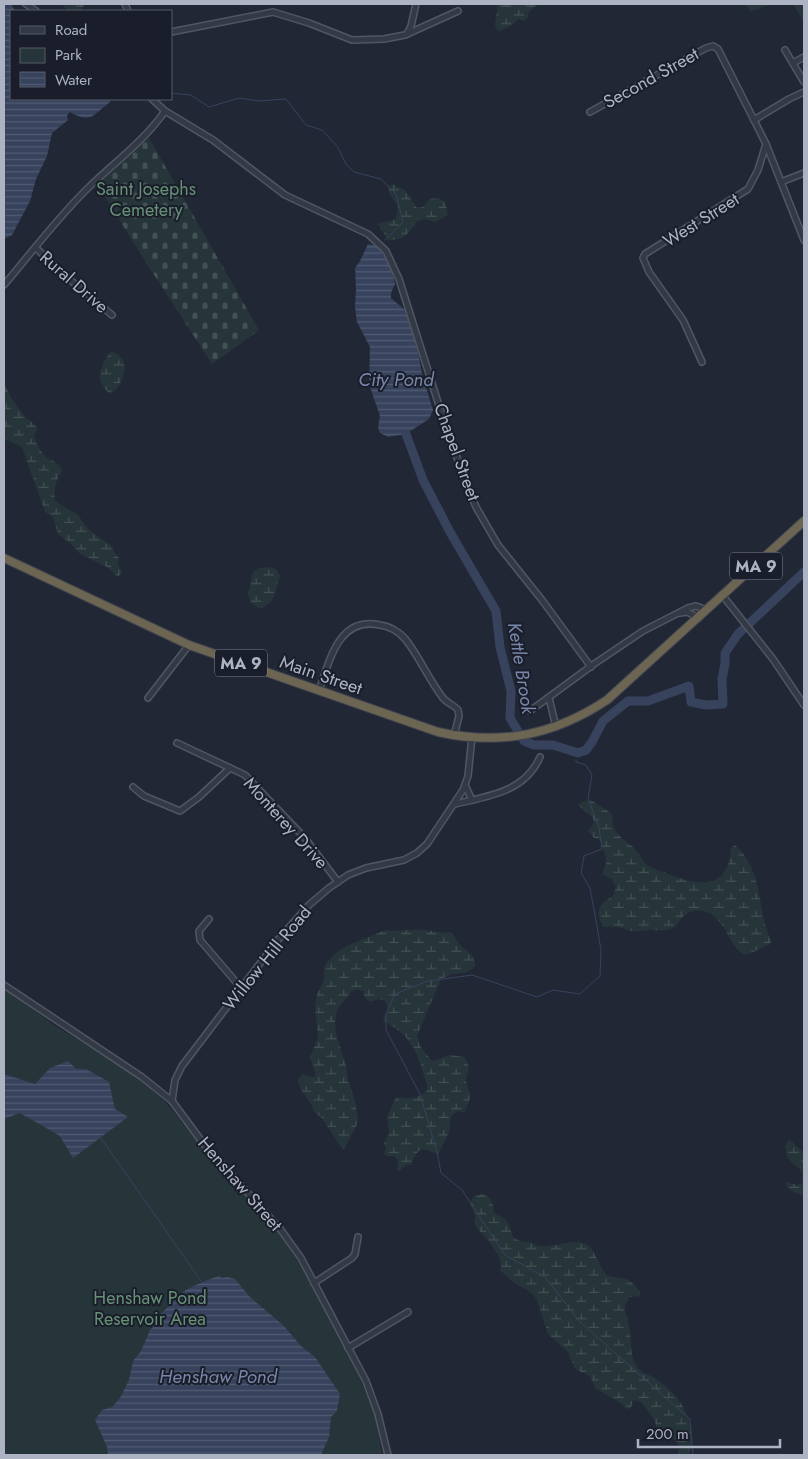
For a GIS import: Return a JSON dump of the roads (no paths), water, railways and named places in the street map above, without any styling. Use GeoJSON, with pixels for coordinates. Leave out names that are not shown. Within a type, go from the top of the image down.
{"type":"FeatureCollection","features":[{"type":"Feature","properties":{"kind":"highway","name":"Main Street"},"geometry":{"type":"LineString","coordinates":[[4,558],[189,645],[438,732],[472,738],[496,738],[516,736],[556,727],[589,712],[607,700],[804,521]]}},
{"type":"Feature","properties":{"kind":"street"},"geometry":{"type":"LineString","coordinates":[[405,35],[410,30],[416,4]]}},
{"type":"Feature","properties":{"kind":"street"},"geometry":{"type":"LineString","coordinates":[[172,32],[273,12],[301,20],[352,40],[384,39],[405,35],[458,11]]}},
{"type":"Feature","properties":{"kind":"street","name":"Second Street"},"geometry":{"type":"LineString","coordinates":[[590,112],[706,48],[714,46],[718,49],[754,120]]}},
{"type":"Feature","properties":{"kind":"street"},"geometry":{"type":"LineString","coordinates":[[786,50],[804,82]]}},
{"type":"Feature","properties":{"kind":"street"},"geometry":{"type":"LineString","coordinates":[[793,63],[804,57]]}},
{"type":"Feature","properties":{"kind":"street"},"geometry":{"type":"LineString","coordinates":[[804,92],[789,98],[754,120],[766,144],[804,240]]}},
{"type":"Feature","properties":{"kind":"street","name":"Chapel Street"},"geometry":{"type":"LineString","coordinates":[[153,100],[165,111],[213,140],[285,195],[368,234],[386,251],[400,278],[448,434],[476,507],[498,545],[542,600],[590,667]]}},
{"type":"Feature","properties":{"kind":"street"},"geometry":{"type":"LineString","coordinates":[[4,285],[77,199],[145,135],[165,111]]}},
{"type":"Feature","properties":{"kind":"street","name":"West Street"},"geometry":{"type":"LineString","coordinates":[[702,362],[683,320],[649,272],[643,258],[646,254],[748,189],[758,170],[766,144]]}},
{"type":"Feature","properties":{"kind":"street"},"geometry":{"type":"LineString","coordinates":[[780,182],[804,173]]}},
{"type":"Feature","properties":{"kind":"street","name":"Rural Drive"},"geometry":{"type":"LineString","coordinates":[[36,248],[62,273],[112,315]]}},
{"type":"Feature","properties":{"kind":"street"},"geometry":{"type":"LineString","coordinates":[[723,596],[773,659],[804,705]]}},
{"type":"Feature","properties":{"kind":"street"},"geometry":{"type":"LineString","coordinates":[[530,711],[590,667],[644,631],[688,608],[696,606],[707,610]]}},
{"type":"Feature","properties":{"kind":"street"},"geometry":{"type":"LineString","coordinates":[[680,613],[687,612],[699,618]]}},
{"type":"Feature","properties":{"kind":"street"},"geometry":{"type":"LineString","coordinates":[[319,690],[335,645],[343,635],[361,625],[383,625],[393,629],[405,638],[443,698],[458,710],[459,716],[454,736]]}},
{"type":"Feature","properties":{"kind":"street"},"geometry":{"type":"LineString","coordinates":[[148,698],[189,645]]}},
{"type":"Feature","properties":{"kind":"street"},"geometry":{"type":"LineString","coordinates":[[549,698],[556,727]]}},
{"type":"Feature","properties":{"kind":"street","name":"Willow Hill Road"},"geometry":{"type":"LineString","coordinates":[[172,1101],[175,1080],[182,1066],[297,917],[338,882],[360,870],[399,862],[417,853],[430,841],[455,804],[465,784],[468,776],[472,738]]}},
{"type":"Feature","properties":{"kind":"street","name":"Monterey Drive"},"geometry":{"type":"LineString","coordinates":[[177,743],[245,776],[295,827],[338,882]]}},
{"type":"Feature","properties":{"kind":"street"},"geometry":{"type":"LineString","coordinates":[[455,804],[500,792],[518,784],[534,770],[540,757]]}},
{"type":"Feature","properties":{"kind":"street"},"geometry":{"type":"LineString","coordinates":[[132,787],[144,796],[180,810],[199,797],[230,768]]}},
{"type":"Feature","properties":{"kind":"street"},"geometry":{"type":"LineString","coordinates":[[465,784],[472,800]]}},
{"type":"Feature","properties":{"kind":"street"},"geometry":{"type":"LineString","coordinates":[[208,919],[199,931],[200,940],[242,989]]}},
{"type":"Feature","properties":{"kind":"street","name":"Henshaw Street"},"geometry":{"type":"LineString","coordinates":[[4,984],[142,1077],[172,1101],[203,1143],[281,1230],[301,1258],[366,1381],[373,1398],[388,1455]]}},
{"type":"Feature","properties":{"kind":"street"},"geometry":{"type":"LineString","coordinates":[[314,1283],[352,1258],[355,1254],[358,1237]]}},
{"type":"Feature","properties":{"kind":"street"},"geometry":{"type":"LineString","coordinates":[[348,1348],[408,1312]]}},
{"type":"Feature","properties":{"kind":"water"},"geometry":{"type":"Polygon","coordinates":[[[4,4],[11,4],[14,10],[10,10],[10,100],[110,100],[110,102],[87,118],[70,112],[67,115],[68,120],[52,133],[47,156],[36,179],[30,201],[12,235],[4,239],[4,4]]]}},
{"type":"Feature","properties":{"kind":"water","name":"City Pond"},"geometry":{"type":"Polygon","coordinates":[[[368,244],[377,246],[391,269],[395,284],[391,298],[406,311],[414,329],[422,374],[433,410],[429,419],[406,434],[388,437],[380,433],[378,427],[380,416],[369,384],[370,347],[357,322],[355,307],[355,268],[368,244]]]}},
{"type":"Feature","properties":{"kind":"water"},"geometry":{"type":"Polygon","coordinates":[[[68,1061],[76,1069],[86,1069],[109,1082],[115,1109],[128,1117],[73,1158],[60,1136],[20,1113],[4,1119],[4,1074],[35,1084],[50,1068],[68,1061]]]}},
{"type":"Feature","properties":{"kind":"water","name":"Henshaw Pond"},"geometry":{"type":"Polygon","coordinates":[[[219,1276],[235,1279],[250,1297],[283,1325],[301,1346],[315,1357],[340,1394],[337,1411],[331,1417],[329,1437],[321,1455],[108,1455],[107,1447],[95,1420],[102,1410],[112,1407],[120,1398],[129,1380],[133,1361],[141,1351],[150,1330],[154,1326],[156,1317],[186,1290],[219,1276]]]}},
{"type":"Feature","properties":{"kind":"waterway","name":"Kettle Brook"},"geometry":{"type":"LineString","coordinates":[[172,93],[191,95],[209,107],[239,98],[258,101],[286,99],[306,125],[322,130],[337,146],[346,164],[354,172],[381,179],[396,194],[403,222],[385,240]]}},
{"type":"Feature","properties":{"kind":"waterway","name":"Kettle Brook"},"geometry":{"type":"LineString","coordinates":[[406,434],[423,480],[450,532],[496,611],[500,647],[511,691],[510,718],[524,741],[534,745],[553,745],[578,753],[586,750],[603,721],[628,701],[648,701],[689,686],[691,702],[706,705],[723,704],[722,679],[725,653],[738,634],[804,572]]}},
{"type":"Feature","properties":{"kind":"waterway"},"geometry":{"type":"LineString","coordinates":[[576,760],[576,762],[586,765],[592,775],[588,798],[599,828],[602,849],[584,856],[581,873],[590,888],[595,915],[601,950],[600,976],[580,994],[553,990],[537,997],[472,975],[428,981],[395,994],[386,1014],[386,1030],[420,1094],[437,1152],[441,1173],[462,1190],[505,1255],[545,1277],[580,1322],[690,1419],[693,1455]]}},
{"type":"Feature","properties":{"kind":"waterway"},"geometry":{"type":"LineString","coordinates":[[101,1138],[201,1281]]}},
{"type":"Feature","properties":{"kind":"park label","name":"Saint Josephs Cemetery"},"geometry":{"type":"Point","coordinates":[146,199]}},
{"type":"Feature","properties":{"kind":"park label","name":"Henshaw Pond Reservoir Area"},"geometry":{"type":"Point","coordinates":[150,1308]}}]}
